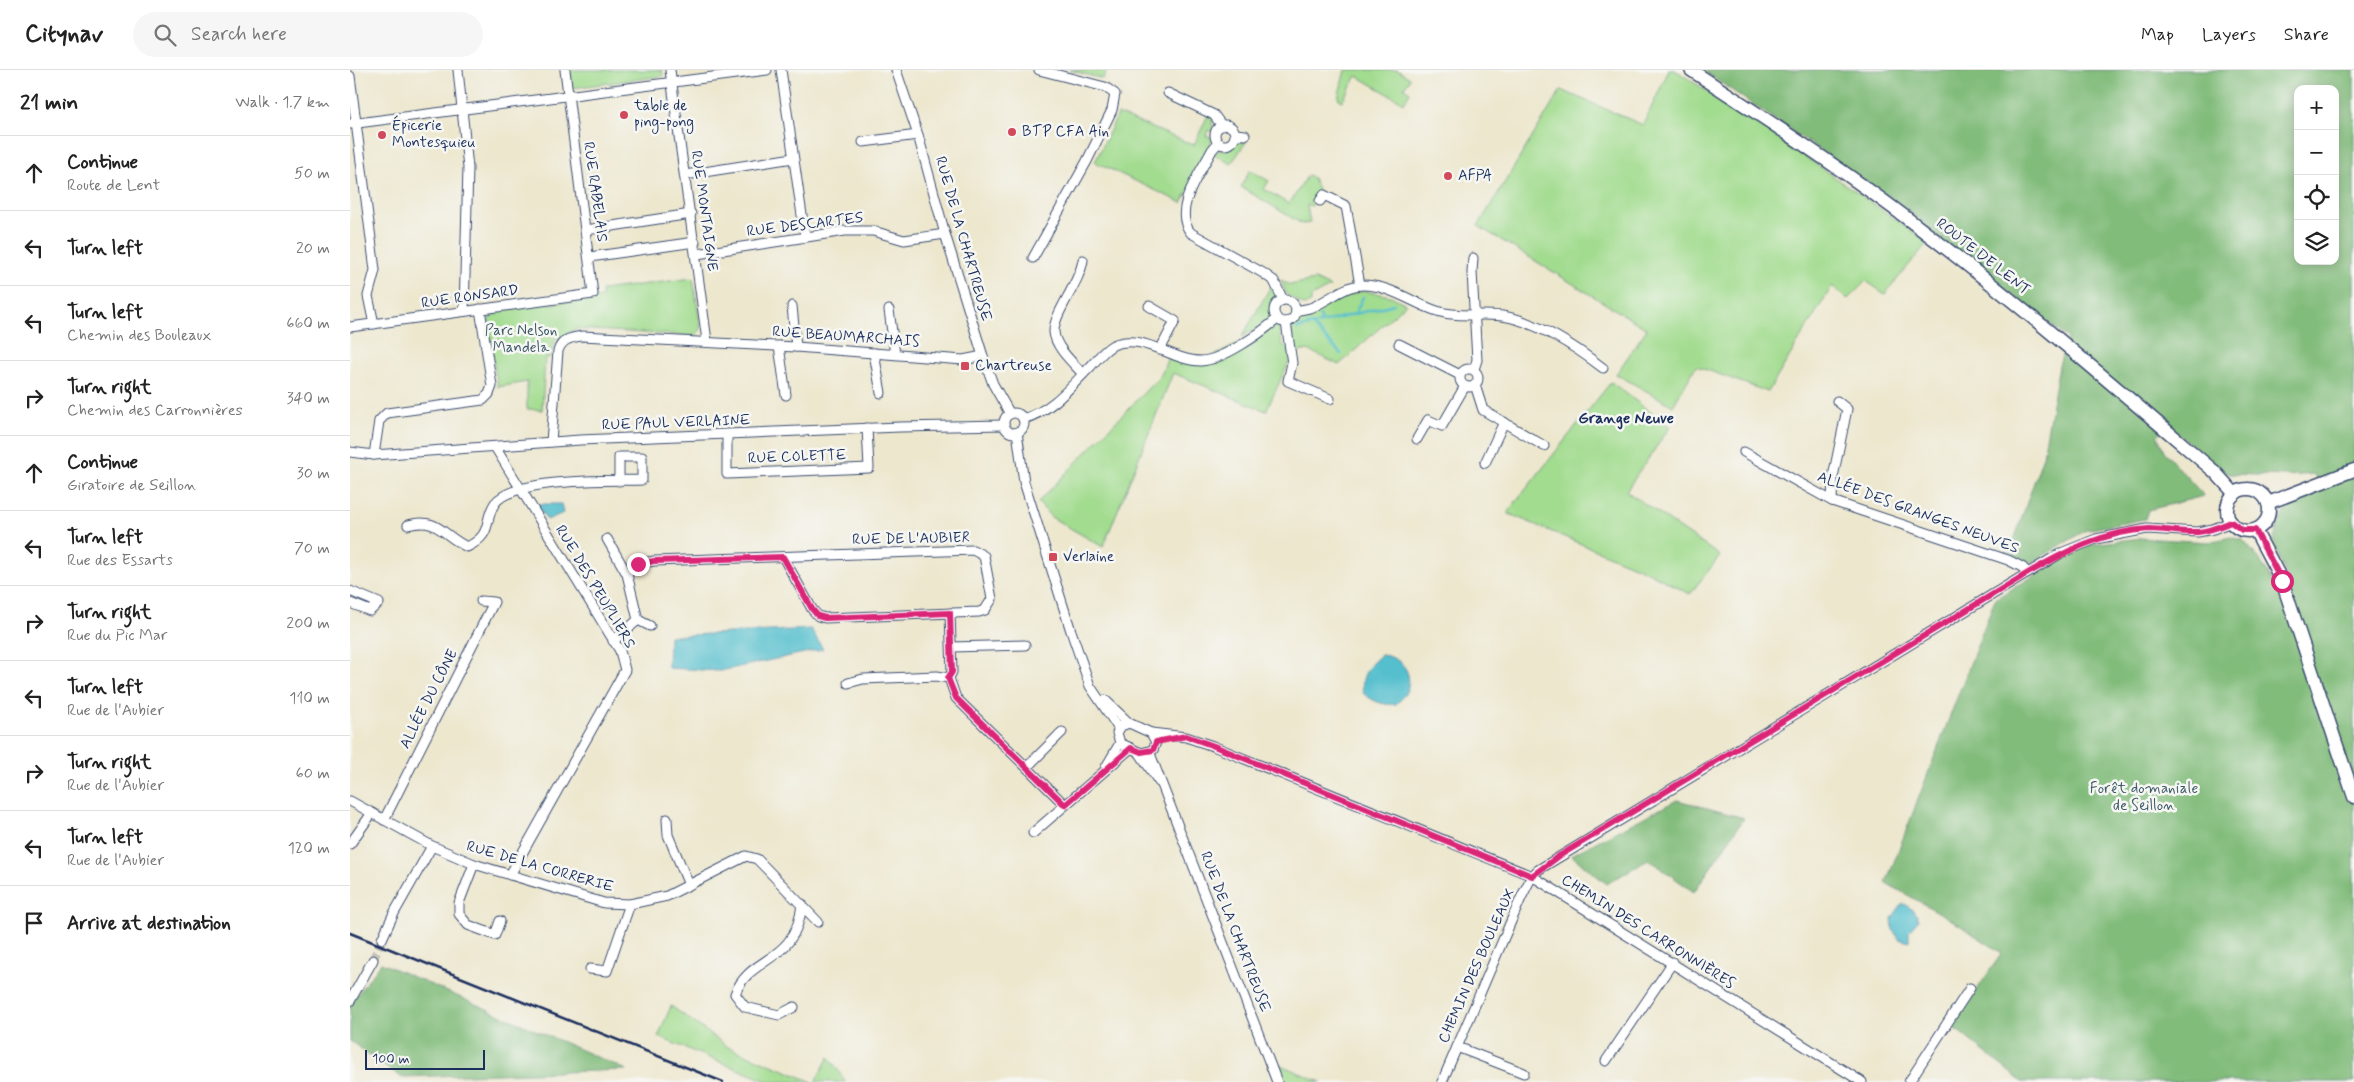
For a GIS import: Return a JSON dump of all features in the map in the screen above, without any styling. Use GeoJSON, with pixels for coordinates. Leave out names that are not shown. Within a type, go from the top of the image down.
{"type":"FeatureCollection","features":[{"type":"Feature","properties":{"kind":"street"},"geometry":{"type":"LineString","coordinates":[[458,70],[468,168],[464,311]]}},
{"type":"Feature","properties":{"kind":"street","name":"RUE RABELAIS"},"geometry":{"type":"LineString","coordinates":[[565,70],[594,294]]}},
{"type":"Feature","properties":{"kind":"street","name":"RUE MONTAIGNE"},"geometry":{"type":"LineString","coordinates":[[670,70],[708,342]]}},
{"type":"Feature","properties":{"kind":"street"},"geometry":{"type":"LineString","coordinates":[[353,124],[568,94],[672,83],[767,70]]}},
{"type":"Feature","properties":{"kind":"street"},"geometry":{"type":"LineString","coordinates":[[781,70],[805,236]]}},
{"type":"Feature","properties":{"kind":"street","name":"RUE DE LA CHARTREUSE"},"geometry":{"type":"LineString","coordinates":[[896,70],[918,135],[945,234],[983,356],[993,384],[1010,414]]}},
{"type":"Feature","properties":{"kind":"street"},"geometry":{"type":"LineString","coordinates":[[1033,258],[1087,161],[1112,110],[1115,94],[1105,87],[1039,70]]}},
{"type":"Feature","properties":{"kind":"street","name":"ROUTE DE LENT"},"geometry":{"type":"LineString","coordinates":[[1691,70],[1779,127],[1921,229],[2054,334],[2215,472],[2235,494]]}},
{"type":"Feature","properties":{"kind":"street"},"geometry":{"type":"LineString","coordinates":[[350,76],[353,124],[375,270],[368,296],[374,324]]}},
{"type":"Feature","properties":{"kind":"street"},"geometry":{"type":"LineString","coordinates":[[1168,93],[1214,115],[1222,126],[1231,128],[1235,134]]}},
{"type":"Feature","properties":{"kind":"street"},"geometry":{"type":"LineString","coordinates":[[1218,143],[1215,133],[1222,126]]}},
{"type":"Feature","properties":{"kind":"street"},"geometry":{"type":"LineString","coordinates":[[1235,134],[1245,135]]}},
{"type":"Feature","properties":{"kind":"street"},"geometry":{"type":"LineString","coordinates":[[1218,143],[1228,145],[1233,140],[1235,134]]}},
{"type":"Feature","properties":{"kind":"street"},"geometry":{"type":"LineString","coordinates":[[863,142],[918,135]]}},
{"type":"Feature","properties":{"kind":"street"},"geometry":{"type":"LineString","coordinates":[[1218,143],[1212,150],[1185,204],[1186,227],[1191,233],[1274,281],[1284,300]]}},
{"type":"Feature","properties":{"kind":"street"},"geometry":{"type":"LineString","coordinates":[[686,175],[793,158]]}},
{"type":"Feature","properties":{"kind":"street"},"geometry":{"type":"LineString","coordinates":[[1320,202],[1324,195],[1346,206],[1360,285]]}},
{"type":"Feature","properties":{"kind":"street"},"geometry":{"type":"LineString","coordinates":[[586,230],[691,214]]}},
{"type":"Feature","properties":{"kind":"street","name":"RUE DESCARTES"},"geometry":{"type":"LineString","coordinates":[[696,254],[846,231],[873,231],[904,240],[945,234]]}},
{"type":"Feature","properties":{"kind":"street"},"geometry":{"type":"LineString","coordinates":[[590,257],[695,242]]}},
{"type":"Feature","properties":{"kind":"street"},"geometry":{"type":"LineString","coordinates":[[1416,438],[1428,420],[1442,426],[1470,386],[1478,378],[1474,369],[1477,360],[1472,272],[1473,258]]}},
{"type":"Feature","properties":{"kind":"street"},"geometry":{"type":"LineString","coordinates":[[1083,374],[1064,353],[1054,334],[1056,322],[1081,273],[1084,260]]}},
{"type":"Feature","properties":{"kind":"street"},"geometry":{"type":"LineString","coordinates":[[1296,311],[1316,306],[1334,295],[1360,285],[1376,286],[1394,291],[1438,312],[1501,316],[1524,320],[1583,352],[1603,368]]}},
{"type":"Feature","properties":{"kind":"street","name":"RUE RONSARD"},"geometry":{"type":"LineString","coordinates":[[350,328],[594,294]]}},
{"type":"Feature","properties":{"kind":"street"},"geometry":{"type":"LineString","coordinates":[[1023,419],[1046,408],[1113,346],[1124,342],[1144,344],[1192,360],[1211,359],[1242,344],[1282,320],[1293,318],[1296,311],[1294,304],[1284,300],[1278,302],[1274,308],[1282,320],[1292,363],[1288,381],[1330,399]]}},
{"type":"Feature","properties":{"kind":"street"},"geometry":{"type":"LineString","coordinates":[[792,306],[796,347]]}},
{"type":"Feature","properties":{"kind":"street"},"geometry":{"type":"LineString","coordinates":[[1149,306],[1175,321],[1160,350]]}},
{"type":"Feature","properties":{"kind":"street"},"geometry":{"type":"LineString","coordinates":[[374,455],[379,421],[387,413],[482,400],[490,394],[492,386],[480,309]]}},
{"type":"Feature","properties":{"kind":"street"},"geometry":{"type":"LineString","coordinates":[[889,310],[895,354]]}},
{"type":"Feature","properties":{"kind":"street","name":"RUE BEAUMARCHAIS"},"geometry":{"type":"LineString","coordinates":[[551,442],[558,352],[561,343],[568,338],[582,336],[708,342],[963,360],[983,356]]}},
{"type":"Feature","properties":{"kind":"street"},"geometry":{"type":"LineString","coordinates":[[1399,344],[1460,375]]}},
{"type":"Feature","properties":{"kind":"street"},"geometry":{"type":"LineString","coordinates":[[779,346],[786,395]]}},
{"type":"Feature","properties":{"kind":"street"},"geometry":{"type":"LineString","coordinates":[[874,353],[881,393]]}},
{"type":"Feature","properties":{"kind":"street"},"geometry":{"type":"LineString","coordinates":[[1474,369],[1467,368],[1460,375],[1460,381],[1470,386],[1483,410],[1544,446]]}},
{"type":"Feature","properties":{"kind":"street"},"geometry":{"type":"LineString","coordinates":[[1832,501],[1833,477],[1846,409],[1837,401]]}},
{"type":"Feature","properties":{"kind":"street"},"geometry":{"type":"LineString","coordinates":[[1010,414],[1019,414],[1023,419],[1022,429],[1016,432],[1007,430],[1004,425],[1005,418],[1010,414]]}},
{"type":"Feature","properties":{"kind":"street"},"geometry":{"type":"LineString","coordinates":[[1485,463],[1504,422]]}},
{"type":"Feature","properties":{"kind":"street","name":"RUE PAUL VERLAINE"},"geometry":{"type":"LineString","coordinates":[[350,452],[374,455],[551,442],[867,428],[1004,425]]}},
{"type":"Feature","properties":{"kind":"street","name":"RUE COLETTE"},"geometry":{"type":"LineString","coordinates":[[727,434],[727,474],[869,472],[867,428]]}},
{"type":"Feature","properties":{"kind":"street"},"geometry":{"type":"LineString","coordinates":[[1016,432],[1020,462],[1029,500],[1090,686],[1119,729]]}},
{"type":"Feature","properties":{"kind":"street","name":"RUE DES PEUPLIERS"},"geometry":{"type":"LineString","coordinates":[[494,446],[620,651],[625,670],[510,875]]}},
{"type":"Feature","properties":{"kind":"street","name":"ALLÉE DES GRANGES NEUVES"},"geometry":{"type":"LineString","coordinates":[[1744,452],[1832,501],[2008,560],[2022,567],[2028,573]]}},
{"type":"Feature","properties":{"kind":"street"},"geometry":{"type":"LineString","coordinates":[[2268,503],[2354,470]]}},
{"type":"Feature","properties":{"kind":"street"},"geometry":{"type":"LineString","coordinates":[[408,525],[423,521],[432,524],[467,547],[478,541],[482,536],[496,503],[521,489],[542,484],[619,481]]}},
{"type":"Feature","properties":{"kind":"street"},"geometry":{"type":"LineString","coordinates":[[2254,490],[2260,493],[2268,503],[2267,519],[2255,530],[2242,530],[2231,522],[2228,517],[2228,504],[2235,494],[2241,491],[2254,490]]}},
{"type":"Feature","properties":{"kind":"street","name":"CHEMIN DES BOULEAUX"},"geometry":{"type":"LineString","coordinates":[[1442,1082],[1532,876],[1559,856],[2069,550],[2096,539],[2147,529],[2198,532],[2231,522]]}},
{"type":"Feature","properties":{"kind":"street"},"geometry":{"type":"LineString","coordinates":[[2255,530],[2282,581],[2354,798]]}},
{"type":"Feature","properties":{"kind":"street"},"geometry":{"type":"LineString","coordinates":[[607,540],[627,574],[638,620],[650,626]]}},
{"type":"Feature","properties":{"kind":"street","name":"RUE DE L'AUBIER"},"geometry":{"type":"LineString","coordinates":[[627,574],[638,564],[654,561],[973,550],[979,551],[984,556],[992,599],[990,605],[979,612],[825,618],[818,616],[812,609],[783,557]]}},
{"type":"Feature","properties":{"kind":"street"},"geometry":{"type":"LineString","coordinates":[[350,591],[379,603],[370,611],[350,603]]}},
{"type":"Feature","properties":{"kind":"street","name":"ALLÉE DU CÔNE"},"geometry":{"type":"LineString","coordinates":[[384,820],[494,602],[481,601]]}},
{"type":"Feature","properties":{"kind":"street"},"geometry":{"type":"LineString","coordinates":[[948,678],[952,672],[950,613]]}},
{"type":"Feature","properties":{"kind":"street"},"geometry":{"type":"LineString","coordinates":[[613,641],[638,620]]}},
{"type":"Feature","properties":{"kind":"street"},"geometry":{"type":"LineString","coordinates":[[952,647],[1025,645]]}},
{"type":"Feature","properties":{"kind":"street"},"geometry":{"type":"LineString","coordinates":[[848,683],[862,679],[937,676],[948,678]]}},
{"type":"Feature","properties":{"kind":"street"},"geometry":{"type":"LineString","coordinates":[[948,678],[956,698],[1065,805]]}},
{"type":"Feature","properties":{"kind":"street"},"geometry":{"type":"LineString","coordinates":[[1090,686],[1129,722],[1151,733],[1156,742],[1155,747],[1149,751],[1135,750],[1120,744],[1117,737],[1119,729],[1129,722]]}},
{"type":"Feature","properties":{"kind":"street"},"geometry":{"type":"LineString","coordinates":[[1027,767],[1062,732]]}},
{"type":"Feature","properties":{"kind":"street","name":"CHEMIN DES CARRONNIÈRES"},"geometry":{"type":"LineString","coordinates":[[1151,733],[1186,736],[1214,746],[1532,876],[1673,962],[1862,1082]]}},
{"type":"Feature","properties":{"kind":"street"},"geometry":{"type":"LineString","coordinates":[[1156,742],[1186,736]]}},
{"type":"Feature","properties":{"kind":"street"},"geometry":{"type":"LineString","coordinates":[[1100,775],[1120,744]]}},
{"type":"Feature","properties":{"kind":"street"},"geometry":{"type":"LineString","coordinates":[[1033,833],[1100,775],[1135,750]]}},
{"type":"Feature","properties":{"kind":"street","name":"RUE DE LA CHARTREUSE"},"geometry":{"type":"LineString","coordinates":[[1135,750],[1166,792]]}},
{"type":"Feature","properties":{"kind":"street","name":"RUE DE LA CHARTREUSE"},"geometry":{"type":"LineString","coordinates":[[1149,751],[1277,1082]]}},
{"type":"Feature","properties":{"kind":"street","name":"RUE DE LA CORRERIE"},"geometry":{"type":"LineString","coordinates":[[350,801],[432,846],[474,864],[604,902],[630,904],[667,896],[746,856],[757,859],[818,922]]}},
{"type":"Feature","properties":{"kind":"street"},"geometry":{"type":"LineString","coordinates":[[350,844],[372,813]]}},
{"type":"Feature","properties":{"kind":"street"},"geometry":{"type":"LineString","coordinates":[[667,819],[668,836],[689,885]]}},
{"type":"Feature","properties":{"kind":"street"},"geometry":{"type":"LineString","coordinates":[[382,939],[393,914],[432,846]]}},
{"type":"Feature","properties":{"kind":"street"},"geometry":{"type":"LineString","coordinates":[[474,864],[459,903],[459,914],[468,925],[495,934],[500,920]]}},
{"type":"Feature","properties":{"kind":"street"},"geometry":{"type":"LineString","coordinates":[[590,969],[607,971],[630,904]]}},
{"type":"Feature","properties":{"kind":"street"},"geometry":{"type":"LineString","coordinates":[[794,1007],[780,1016],[745,1007],[735,994],[740,981],[780,951],[793,938],[800,921],[802,904]]}},
{"type":"Feature","properties":{"kind":"street"},"geometry":{"type":"LineString","coordinates":[[350,1001],[373,960]]}},
{"type":"Feature","properties":{"kind":"street"},"geometry":{"type":"LineString","coordinates":[[1606,1061],[1673,962]]}},
{"type":"Feature","properties":{"kind":"street"},"geometry":{"type":"LineString","coordinates":[[1909,1082],[1970,988]]}},
{"type":"Feature","properties":{"kind":"street"},"geometry":{"type":"LineString","coordinates":[[1457,1048],[1524,1073]]}},
{"type":"Feature","properties":{"kind":"green space"},"geometry":{"type":"Polygon","coordinates":[[[570,70],[662,70],[663,76],[572,88],[570,70]]]}},
{"type":"Feature","properties":{"kind":"green space"},"geometry":{"type":"Polygon","coordinates":[[[1069,70],[1107,70],[1103,79],[1069,70]]]}},
{"type":"Feature","properties":{"kind":"green space"},"geometry":{"type":"Polygon","coordinates":[[[1345,70],[1397,70],[1410,78],[1404,88],[1410,92],[1404,103],[1357,76],[1342,101],[1338,98],[1345,70]]]}},
{"type":"Feature","properties":{"kind":"green space"},"geometry":{"type":"Polygon","coordinates":[[[1669,70],[1675,70],[1780,139],[1928,242],[1885,294],[1866,281],[1848,299],[1832,286],[1768,392],[1696,366],[1673,406],[1616,374],[1647,329],[1478,226],[1561,90],[1643,125],[1669,70]]]}},
{"type":"Feature","properties":{"kind":"green space","name":"Forêt domaniale de Seillon"},"geometry":{"type":"Polygon","coordinates":[[[1702,70],[2354,70],[2354,1082],[2022,1082],[1952,1026],[2002,953],[1947,917],[1886,883],[1995,599],[2086,545],[2140,538],[2209,542],[2231,537],[2243,540],[2259,559],[2280,593],[2291,587],[2273,543],[2278,524],[2287,507],[2324,490],[2314,474],[2288,476],[2229,474],[2168,426],[2157,435],[2165,453],[2204,496],[2148,510],[2145,519],[2086,530],[2028,565],[2010,552],[2043,456],[2059,365],[2068,338],[1949,246],[1904,207],[1702,70]]]}},
{"type":"Feature","properties":{"kind":"green space"},"geometry":{"type":"Polygon","coordinates":[[[1118,114],[1194,145],[1208,115],[1212,119],[1213,132],[1208,130],[1206,136],[1212,137],[1211,143],[1182,203],[1095,162],[1118,114]]]}},
{"type":"Feature","properties":{"kind":"green space"},"geometry":{"type":"Polygon","coordinates":[[[1239,142],[1246,142],[1231,164],[1214,154],[1217,151],[1228,149],[1239,142]]]}},
{"type":"Feature","properties":{"kind":"green space"},"geometry":{"type":"Polygon","coordinates":[[[1250,170],[1269,181],[1264,189],[1289,204],[1308,175],[1313,178],[1319,192],[1312,206],[1307,205],[1310,223],[1302,224],[1241,187],[1250,170]]]}},
{"type":"Feature","properties":{"kind":"green space","name":"Parc Nelson Mandela"},"geometry":{"type":"Polygon","coordinates":[[[693,278],[701,329],[695,336],[576,329],[555,340],[550,357],[545,359],[542,410],[527,409],[527,382],[498,387],[487,324],[493,311],[602,297],[602,290],[693,278]]]}},
{"type":"Feature","properties":{"kind":"green space"},"geometry":{"type":"Polygon","coordinates":[[[1281,280],[1290,285],[1315,280],[1330,287],[1311,297],[1311,303],[1303,305],[1286,294],[1281,280]]]}},
{"type":"Feature","properties":{"kind":"green space"},"geometry":{"type":"Polygon","coordinates":[[[1271,286],[1274,287],[1277,296],[1270,317],[1267,321],[1242,337],[1271,286]]]}},
{"type":"Feature","properties":{"kind":"green space"},"geometry":{"type":"Polygon","coordinates":[[[1363,291],[1391,296],[1406,304],[1339,365],[1308,350],[1295,353],[1291,326],[1303,316],[1313,314],[1335,300],[1363,291]]]}},
{"type":"Feature","properties":{"kind":"green space"},"geometry":{"type":"Polygon","coordinates":[[[1277,323],[1283,346],[1288,347],[1290,360],[1266,411],[1173,373],[1103,547],[1051,517],[1038,502],[1161,375],[1168,357],[1179,362],[1197,365],[1277,323]]]}},
{"type":"Feature","properties":{"kind":"green space"},"geometry":{"type":"Polygon","coordinates":[[[1611,382],[1670,427],[1626,491],[1720,556],[1690,594],[1646,571],[1507,513],[1611,382]]]}},
{"type":"Feature","properties":{"kind":"green space"},"geometry":{"type":"Polygon","coordinates":[[[1677,800],[1744,818],[1694,892],[1648,859],[1607,884],[1571,855],[1677,800]]]}},
{"type":"Feature","properties":{"kind":"green space"},"geometry":{"type":"Polygon","coordinates":[[[381,963],[627,1070],[401,1077],[350,1041],[350,1004],[381,963]]]}},
{"type":"Feature","properties":{"kind":"green space"},"geometry":{"type":"Polygon","coordinates":[[[671,1006],[728,1047],[813,1082],[769,1082],[658,1037],[671,1006]]]}},
{"type":"Feature","properties":{"kind":"green space"},"geometry":{"type":"Polygon","coordinates":[[[829,1057],[846,1082],[815,1082],[829,1057]]]}},
{"type":"Feature","properties":{"kind":"green space"},"geometry":{"type":"Polygon","coordinates":[[[1278,1064],[1321,1082],[1285,1082],[1278,1064]]]}},
{"type":"Feature","properties":{"kind":"water"},"geometry":{"type":"Polygon","coordinates":[[[537,504],[561,504],[563,513],[547,520],[537,504]]]}},
{"type":"Feature","properties":{"kind":"water"},"geometry":{"type":"Polygon","coordinates":[[[811,629],[823,649],[720,671],[668,668],[669,636],[811,629]]]}},
{"type":"Feature","properties":{"kind":"water"},"geometry":{"type":"Polygon","coordinates":[[[1381,655],[1398,661],[1408,674],[1407,689],[1403,697],[1396,704],[1378,702],[1363,693],[1364,676],[1372,663],[1381,655]]]}},
{"type":"Feature","properties":{"kind":"water"},"geometry":{"type":"Polygon","coordinates":[[[1905,904],[1917,914],[1918,921],[1909,931],[1909,942],[1899,939],[1893,930],[1892,918],[1901,905],[1905,904]]]}},
{"type":"Feature","properties":{"kind":"waterway"},"geometry":{"type":"LineString","coordinates":[[1355,314],[1363,297]]}},
{"type":"Feature","properties":{"kind":"waterway"},"geometry":{"type":"LineString","coordinates":[[1297,329],[1394,304]]}},
{"type":"Feature","properties":{"kind":"waterway"},"geometry":{"type":"LineString","coordinates":[[1320,316],[1322,322]]}},
{"type":"Feature","properties":{"kind":"waterway"},"geometry":{"type":"LineString","coordinates":[[1312,325],[1341,354]]}},
{"type":"Feature","properties":{"kind":"tunnel"},"geometry":{"type":"LineString","coordinates":[[373,960],[382,939]]}},
{"type":"Feature","properties":{"kind":"railway"},"geometry":{"type":"LineString","coordinates":[[350,933],[723,1082]]}},
{"type":"Feature","properties":{"kind":"place","name":"table de ping-pong"},"geometry":{"type":"Point","coordinates":[624,115]}},
{"type":"Feature","properties":{"kind":"place","name":"BTP CFA Ain"},"geometry":{"type":"Point","coordinates":[1012,132]}},
{"type":"Feature","properties":{"kind":"place","name":"Épicerie Montesquieu"},"geometry":{"type":"Point","coordinates":[382,135]}},
{"type":"Feature","properties":{"kind":"place","name":"AFPA"},"geometry":{"type":"Point","coordinates":[1448,176]}},
{"type":"Feature","properties":{"kind":"place","name":"Chartreuse"},"geometry":{"type":"Point","coordinates":[965,366]}},
{"type":"Feature","properties":{"kind":"place","name":"Verlaine"},"geometry":{"type":"Point","coordinates":[1053,557]}},
{"type":"Feature","properties":{"kind":"district","name":"Grange Neuve"},"geometry":{"type":"Point","coordinates":[1626,418]}},
{"type":"Feature","properties":{"kind":"route"},"geometry":{"type":"LineString","coordinates":[[638,564],[654,561],[783,557],[812,609],[818,616],[825,618],[950,613],[952,672],[948,678],[956,698],[1065,805],[1131,748],[1145,752],[1153,750],[1156,742],[1186,736],[1532,876],[1559,856],[2028,573],[2076,546],[2096,539],[2147,529],[2198,532],[2231,522],[2242,530],[2255,530],[2282,581]]}}]}
